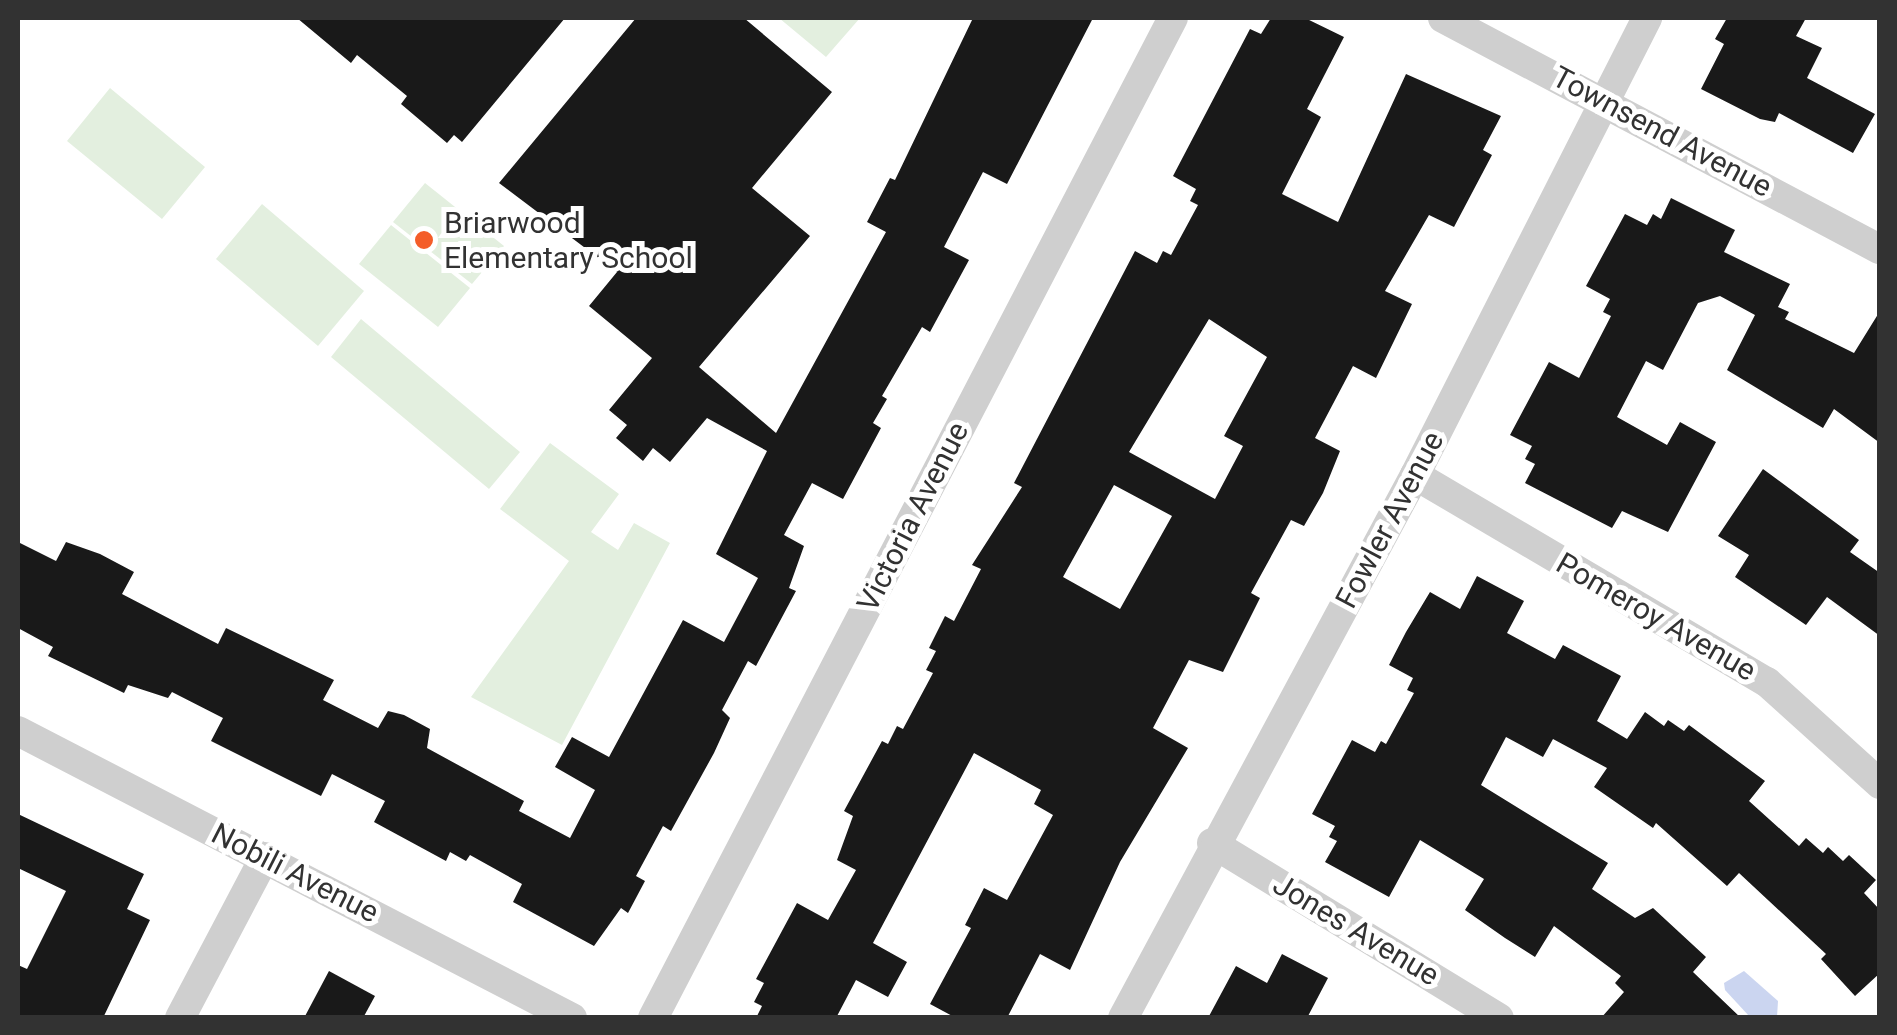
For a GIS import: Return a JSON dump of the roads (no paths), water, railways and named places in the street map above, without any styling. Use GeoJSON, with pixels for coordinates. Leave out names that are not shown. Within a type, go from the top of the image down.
{"type":"FeatureCollection","features":[{"type":"Feature","properties":{"kind":"street","name":"Victoria Avenue"},"geometry":{"type":"LineString","coordinates":[[654,1018],[1173,18]]}},
{"type":"Feature","properties":{"kind":"street","name":"Townsend Avenue"},"geometry":{"type":"LineString","coordinates":[[1444,18],[1880,249]]}},
{"type":"Feature","properties":{"kind":"street","name":"Fowler Avenue"},"geometry":{"type":"LineString","coordinates":[[1123,1018],[1212,843],[1416,476],[1647,18]]}},
{"type":"Feature","properties":{"kind":"street","name":"Pomeroy Avenue"},"geometry":{"type":"LineString","coordinates":[[1416,476],[1766,682],[1880,784]]}},
{"type":"Feature","properties":{"kind":"street","name":"Nobili Avenue"},"geometry":{"type":"LineString","coordinates":[[18,731],[572,1018]]}},
{"type":"Feature","properties":{"kind":"street","name":"Jones Avenue"},"geometry":{"type":"LineString","coordinates":[[1212,843],[1499,1018]]}},
{"type":"Feature","properties":{"kind":"street"},"geometry":{"type":"LineString","coordinates":[[180,1018],[265,857]]}},
{"type":"Feature","properties":{"kind":"water"},"geometry":{"type":"Polygon","coordinates":[[[1744,971],[1778,1001],[1777,1017],[1749,1016],[1725,990],[1724,983],[1744,971]]]}},
{"type":"Feature","properties":{"kind":"place","name":"Briarwood Elementary School"},"geometry":{"type":"Point","coordinates":[424,240]}}]}
